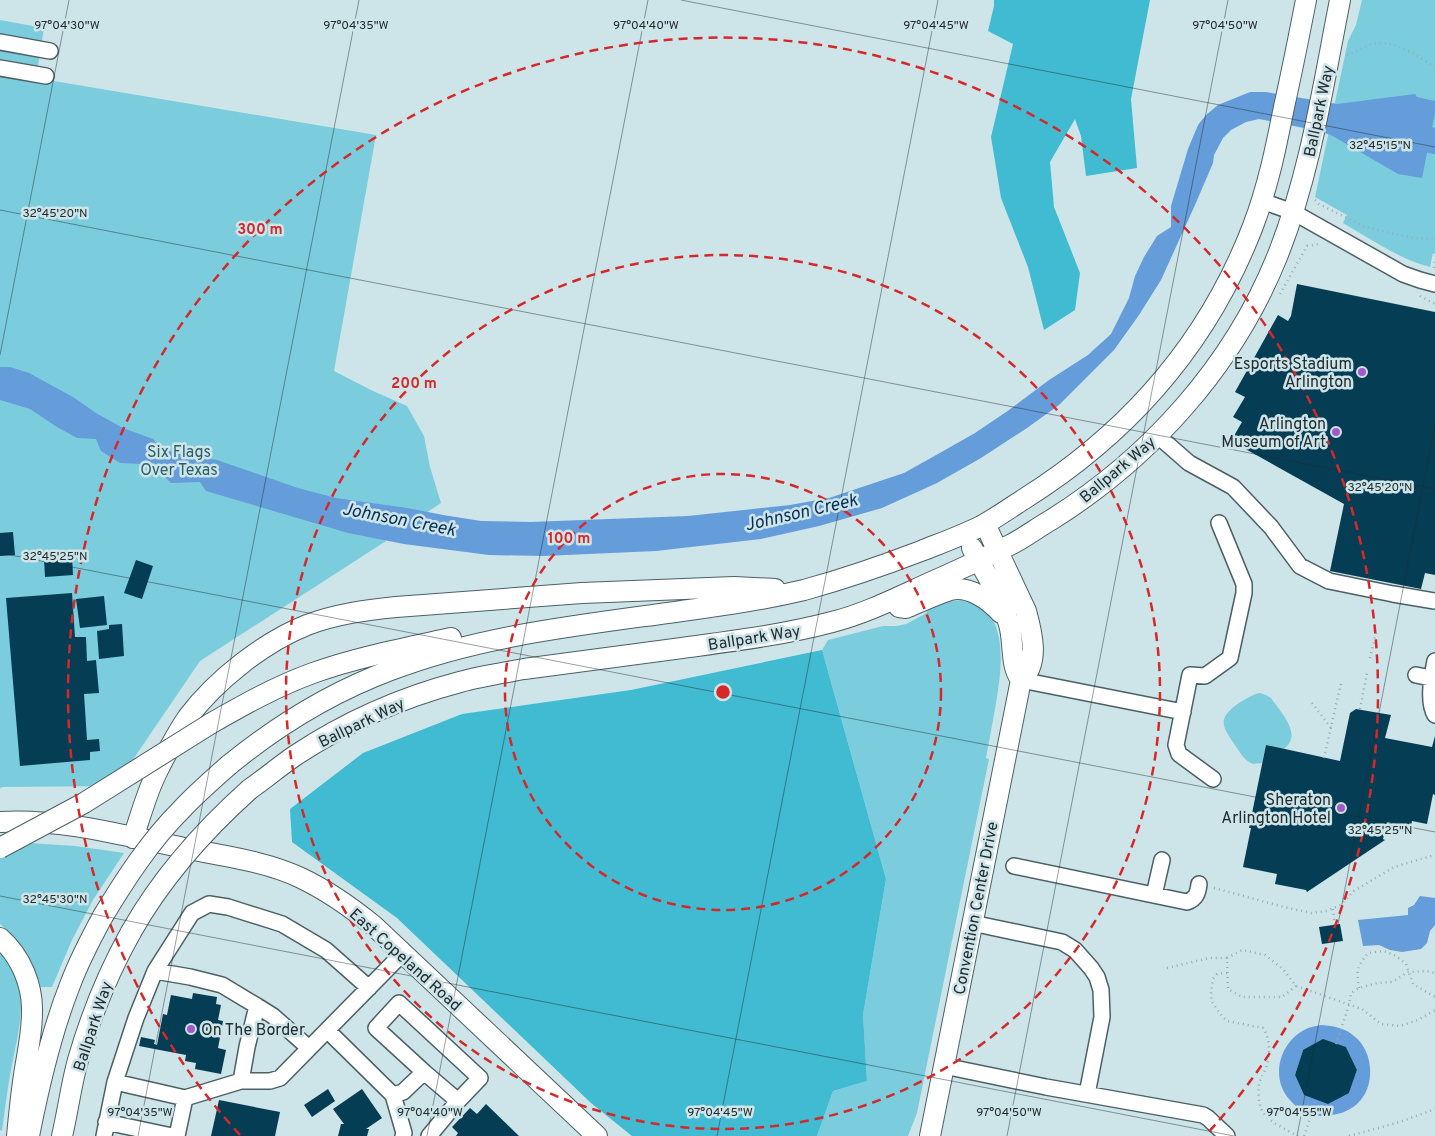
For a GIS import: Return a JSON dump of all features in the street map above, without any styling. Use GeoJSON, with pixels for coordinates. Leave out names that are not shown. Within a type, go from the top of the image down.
{"type":"FeatureCollection","features":[{"type":"Feature","properties":{"kind":"main road","name":"Ballpark Way"},"geometry":{"type":"LineString","coordinates":[[29,1136],[28,1098],[70,984],[103,916],[126,878],[153,842],[180,811],[229,765],[304,711],[389,670],[470,646],[600,622],[746,602],[802,590],[860,573],[964,534],[985,524],[1068,471],[1134,412],[1160,384],[1215,306],[1238,263],[1262,201],[1276,149],[1306,0]]}},
{"type":"Feature","properties":{"kind":"main road","name":"Ballpark Way"},"geometry":{"type":"LineString","coordinates":[[62,1136],[78,1062],[94,1010],[112,968],[131,932],[157,890],[187,852],[228,808],[296,755],[323,738],[380,710],[436,689],[489,675],[792,632],[836,621],[885,604],[1011,544],[1100,486],[1140,452],[1194,396],[1240,329],[1276,258],[1294,212],[1308,156],[1340,0]]}},
{"type":"Feature","properties":{"kind":"main road"},"geometry":{"type":"LineString","coordinates":[[1134,412],[1157,435]]}},
{"type":"Feature","properties":{"kind":"main road","name":"Convention Center Drive"},"geometry":{"type":"LineString","coordinates":[[930,1136],[1021,680],[1027,674],[1032,661],[1033,650],[1030,624],[1020,596],[985,524]]}},
{"type":"Feature","properties":{"kind":"main road","name":"Convention Center Drive"},"geometry":{"type":"LineString","coordinates":[[964,534],[1008,620],[1012,633],[1016,672],[1021,680]]}},
{"type":"Feature","properties":{"kind":"main road"},"geometry":{"type":"LineString","coordinates":[[134,838],[150,788],[158,770],[189,717],[216,686],[249,658],[275,641],[306,626],[340,615],[375,609],[562,595],[734,587],[802,590]]}},
{"type":"Feature","properties":{"kind":"main road"},"geometry":{"type":"LineString","coordinates":[[885,604],[906,608],[951,590],[960,590],[977,594],[991,602],[1008,620]]}},
{"type":"Feature","properties":{"kind":"main road"},"geometry":{"type":"LineString","coordinates":[[0,848],[84,803],[210,724],[289,682],[332,666],[376,654],[478,632],[546,623],[600,622]]}},
{"type":"Feature","properties":{"kind":"main road","name":"East Copeland Road"},"geometry":{"type":"LineString","coordinates":[[0,822],[26,821],[57,824],[134,838],[266,865],[318,886],[357,912],[403,953],[597,1136]]}},
{"type":"Feature","properties":{"kind":"main road"},"geometry":{"type":"LineString","coordinates":[[0,938],[11,950],[23,970],[32,1005],[28,1098],[17,1136]]}},
{"type":"Feature","properties":{"kind":"lane"},"geometry":{"type":"LineString","coordinates":[[0,42],[50,51]]}},
{"type":"Feature","properties":{"kind":"lane"},"geometry":{"type":"LineString","coordinates":[[0,70],[46,76]]}},
{"type":"Feature","properties":{"kind":"lane"},"geometry":{"type":"LineString","coordinates":[[1262,201],[1294,212],[1391,268],[1435,284]]}},
{"type":"Feature","properties":{"kind":"lane"},"geometry":{"type":"LineString","coordinates":[[1157,435],[1188,462],[1233,487],[1271,527],[1300,566],[1329,581],[1435,601]]}},
{"type":"Feature","properties":{"kind":"lane"},"geometry":{"type":"LineString","coordinates":[[1213,779],[1183,757],[1176,750],[1176,745],[1190,675],[1205,676],[1230,658],[1244,593],[1244,584],[1219,523]]}},
{"type":"Feature","properties":{"kind":"lane"},"geometry":{"type":"LineString","coordinates":[[1435,662],[1432,705],[1435,715]]}},
{"type":"Feature","properties":{"kind":"lane"},"geometry":{"type":"LineString","coordinates":[[1416,675],[1433,679]]}},
{"type":"Feature","properties":{"kind":"lane"},"geometry":{"type":"LineString","coordinates":[[1021,680],[1183,712]]}},
{"type":"Feature","properties":{"kind":"lane"},"geometry":{"type":"LineString","coordinates":[[1154,895],[1162,860]]}},
{"type":"Feature","properties":{"kind":"lane"},"geometry":{"type":"LineString","coordinates":[[1014,866],[1187,902],[1192,900],[1206,886]]}},
{"type":"Feature","properties":{"kind":"lane"},"geometry":{"type":"LineString","coordinates":[[172,1136],[105,1129],[114,1082],[136,1018],[155,971],[192,913],[209,904],[228,907],[282,924],[326,950],[369,988]]}},
{"type":"Feature","properties":{"kind":"lane"},"geometry":{"type":"LineString","coordinates":[[972,923],[1062,942],[1075,950],[1091,968],[1097,977],[1101,990],[1102,1017],[1087,1094]]}},
{"type":"Feature","properties":{"kind":"lane"},"geometry":{"type":"LineString","coordinates":[[114,1082],[185,1098],[241,1081],[270,1082],[280,1078],[403,953]]}},
{"type":"Feature","properties":{"kind":"lane"},"geometry":{"type":"LineString","coordinates":[[155,971],[222,985],[273,1016],[309,1048]]}},
{"type":"Feature","properties":{"kind":"lane"},"geometry":{"type":"LineString","coordinates":[[429,1136],[480,1078],[399,1003],[376,1028],[458,1101]]}},
{"type":"Feature","properties":{"kind":"lane"},"geometry":{"type":"LineString","coordinates":[[241,1081],[257,1006]]}},
{"type":"Feature","properties":{"kind":"lane"},"geometry":{"type":"LineString","coordinates":[[326,1030],[392,1095],[404,1136]]}},
{"type":"Feature","properties":{"kind":"lane"},"geometry":{"type":"LineString","coordinates":[[944,1066],[1203,1115],[1227,1136]]}},
{"type":"Feature","properties":{"kind":"lane"},"geometry":{"type":"LineString","coordinates":[[392,1095],[403,1092],[424,1072]]}},
{"type":"Feature","properties":{"kind":"lane"},"geometry":{"type":"LineString","coordinates":[[178,1136],[185,1098]]}},
{"type":"Feature","properties":{"kind":"path"},"geometry":{"type":"LineString","coordinates":[[1344,56],[1373,44],[1393,44],[1435,67]]}},
{"type":"Feature","properties":{"kind":"path"},"geometry":{"type":"LineString","coordinates":[[1313,197],[1319,204],[1366,227],[1412,238],[1435,239]]}},
{"type":"Feature","properties":{"kind":"path"},"geometry":{"type":"LineString","coordinates":[[1276,302],[1307,246],[1325,244]]}},
{"type":"Feature","properties":{"kind":"path"},"geometry":{"type":"LineString","coordinates":[[1434,268],[1435,260]]}},
{"type":"Feature","properties":{"kind":"path"},"geometry":{"type":"LineString","coordinates":[[1419,296],[1435,304]]}},
{"type":"Feature","properties":{"kind":"path"},"geometry":{"type":"LineString","coordinates":[[1370,658],[1376,633]]}},
{"type":"Feature","properties":{"kind":"path"},"geometry":{"type":"LineString","coordinates":[[1360,709],[1367,673]]}},
{"type":"Feature","properties":{"kind":"path"},"geometry":{"type":"LineString","coordinates":[[1324,758],[1341,684]]}},
{"type":"Feature","properties":{"kind":"path"},"geometry":{"type":"LineString","coordinates":[[1312,703],[1331,728]]}},
{"type":"Feature","properties":{"kind":"path"},"geometry":{"type":"LineString","coordinates":[[1206,886],[1311,913],[1333,909],[1354,891],[1394,867],[1435,855]]}},
{"type":"Feature","properties":{"kind":"path"},"geometry":{"type":"LineString","coordinates":[[1333,909],[1335,925]]}},
{"type":"Feature","properties":{"kind":"path"},"geometry":{"type":"LineString","coordinates":[[1167,968],[1209,958],[1227,958],[1242,950],[1265,955],[1283,970],[1296,986],[1362,1009],[1381,1024],[1400,1026],[1418,1020],[1435,1010]]}},
{"type":"Feature","properties":{"kind":"path"},"geometry":{"type":"LineString","coordinates":[[1359,988],[1356,972],[1360,962],[1368,953],[1384,952],[1396,956],[1406,964],[1413,984],[1435,997]]}},
{"type":"Feature","properties":{"kind":"path"},"geometry":{"type":"LineString","coordinates":[[1227,958],[1228,989],[1242,997],[1282,997],[1296,986]]}},
{"type":"Feature","properties":{"kind":"path"},"geometry":{"type":"LineString","coordinates":[[1336,1044],[1351,993],[1359,988],[1377,983],[1392,982],[1408,972],[1426,971],[1435,973]]}},
{"type":"Feature","properties":{"kind":"path"},"geometry":{"type":"LineString","coordinates":[[1227,973],[1217,974],[1213,978],[1212,1002],[1228,1021],[1263,1028],[1268,1036],[1269,1045],[1267,1065],[1259,1082],[1258,1099],[1262,1112],[1272,1121],[1298,1136]]}},
{"type":"Feature","properties":{"kind":"path"},"geometry":{"type":"LineString","coordinates":[[1304,1136],[1316,1100]]}},
{"type":"Feature","properties":{"kind":"path"},"geometry":{"type":"LineString","coordinates":[[1349,1136],[1400,1122],[1435,1109]]}},
{"type":"Feature","properties":{"kind":"green space"},"geometry":{"type":"Polygon","coordinates":[[[1362,0],[1435,0],[1435,254],[1433,253],[1430,267],[1396,254],[1343,223],[1347,215],[1315,197],[1348,41],[1356,25],[1362,0]]]}},
{"type":"Feature","properties":{"kind":"green space","name":"Six Flags Over Texas"},"geometry":{"type":"Polygon","coordinates":[[[0,20],[44,28],[36,78],[376,135],[334,371],[407,406],[424,436],[430,467],[441,503],[386,541],[200,661],[115,786],[0,788],[0,20]]]}},
{"type":"Feature","properties":{"kind":"green space"},"geometry":{"type":"Polygon","coordinates":[[[963,600],[979,606],[990,615],[997,629],[1000,644],[1000,678],[986,758],[989,759],[917,1113],[908,1136],[817,1136],[833,1091],[867,1081],[863,1015],[886,879],[822,650],[828,640],[883,626],[906,624],[925,614],[931,607],[944,602],[963,600]]]}},
{"type":"Feature","properties":{"kind":"green space"},"geometry":{"type":"Polygon","coordinates":[[[1260,693],[1271,698],[1280,710],[1291,730],[1291,737],[1284,749],[1266,745],[1262,763],[1253,764],[1244,757],[1228,734],[1225,729],[1224,719],[1231,709],[1239,703],[1260,693]]]}},
{"type":"Feature","properties":{"kind":"green space"},"geometry":{"type":"Polygon","coordinates":[[[29,843],[75,846],[124,853],[93,900],[72,940],[52,987],[39,987],[30,960],[20,944],[0,924],[0,857],[29,843]]]}},
{"type":"Feature","properties":{"kind":"green space"},"geometry":{"type":"Polygon","coordinates":[[[0,952],[15,977],[19,987],[21,1002],[2,1131],[0,1130],[0,952]]]}},
{"type":"Feature","properties":{"kind":"shaded area"},"geometry":{"type":"Polygon","coordinates":[[[994,0],[1150,0],[1131,99],[1137,168],[1086,176],[1081,136],[1075,119],[1050,162],[1054,207],[1080,273],[1075,310],[1044,330],[1028,267],[1001,198],[991,137],[1013,44],[988,31],[994,0]]]}},
{"type":"Feature","properties":{"kind":"shaded area"},"geometry":{"type":"Polygon","coordinates":[[[822,650],[886,879],[863,1015],[867,1081],[833,1091],[817,1136],[632,1136],[591,1103],[397,918],[292,842],[290,809],[363,753],[462,714],[631,690],[822,650]]]}},
{"type":"Feature","properties":{"kind":"water"},"geometry":{"type":"Polygon","coordinates":[[[1250,92],[1266,92],[1337,104],[1415,94],[1417,97],[1435,101],[1435,113],[1422,178],[1398,174],[1331,135],[1314,130],[1259,119],[1246,122],[1231,130],[1223,138],[1214,155],[1213,163],[1161,280],[1114,350],[1059,405],[981,458],[937,483],[882,508],[819,526],[761,539],[656,551],[543,556],[489,555],[404,544],[348,533],[206,491],[200,482],[171,483],[160,472],[141,464],[120,463],[101,451],[96,439],[77,438],[30,409],[0,400],[0,367],[10,367],[29,373],[73,397],[123,428],[153,439],[161,449],[217,460],[298,488],[336,498],[481,521],[530,522],[688,516],[790,505],[829,498],[904,473],[975,433],[1049,380],[1088,355],[1111,334],[1129,298],[1135,276],[1144,257],[1157,236],[1171,227],[1171,206],[1188,149],[1198,125],[1218,105],[1250,92]]]}},
{"type":"Feature","properties":{"kind":"water"},"geometry":{"type":"Polygon","coordinates":[[[1420,896],[1435,898],[1435,925],[1430,931],[1427,943],[1421,949],[1402,952],[1390,950],[1379,945],[1363,946],[1358,920],[1408,915],[1408,908],[1414,905],[1420,896]]]}},
{"type":"Feature","properties":{"kind":"water"},"geometry":{"type":"Polygon","coordinates":[[[1322,1025],[1339,1028],[1354,1036],[1366,1051],[1370,1069],[1370,1079],[1367,1088],[1357,1104],[1342,1113],[1325,1116],[1310,1114],[1293,1103],[1283,1090],[1279,1071],[1280,1061],[1289,1043],[1304,1030],[1322,1025]],[[1346,1047],[1303,1050],[1295,1075],[1304,1095],[1349,1093],[1357,1070],[1346,1047]]]}},
{"type":"Feature","properties":{"kind":"building","name":"Arlington Museum of Art"},"geometry":{"type":"Polygon","coordinates":[[[1297,284],[1435,312],[1435,575],[1425,573],[1421,589],[1330,571],[1344,504],[1231,441],[1242,422],[1233,417],[1245,397],[1235,392],[1278,315],[1288,321],[1291,316],[1297,284]]]}},
{"type":"Feature","properties":{"kind":"building"},"geometry":{"type":"Polygon","coordinates":[[[13,532],[15,555],[0,556],[0,533],[13,532]]]}},
{"type":"Feature","properties":{"kind":"building"},"geometry":{"type":"Polygon","coordinates":[[[72,556],[73,575],[45,577],[44,559],[72,556]]]}},
{"type":"Feature","properties":{"kind":"building"},"geometry":{"type":"Polygon","coordinates":[[[136,560],[153,566],[142,599],[124,593],[136,560]]]}},
{"type":"Feature","properties":{"kind":"building"},"geometry":{"type":"Polygon","coordinates":[[[72,593],[75,637],[86,637],[87,661],[96,660],[99,693],[84,694],[87,740],[99,739],[100,751],[90,752],[90,760],[20,766],[6,598],[72,593]]]}},
{"type":"Feature","properties":{"kind":"building"},"geometry":{"type":"Polygon","coordinates":[[[104,596],[107,625],[80,628],[76,599],[104,596]]]}},
{"type":"Feature","properties":{"kind":"building"},"geometry":{"type":"Polygon","coordinates":[[[122,624],[124,656],[99,659],[97,631],[109,629],[109,625],[122,624]]]}},
{"type":"Feature","properties":{"kind":"building","name":"Sheraton Arlington Hotel"},"geometry":{"type":"Polygon","coordinates":[[[1356,709],[1391,715],[1385,738],[1432,747],[1435,736],[1435,795],[1433,794],[1427,824],[1412,821],[1410,833],[1395,830],[1396,824],[1387,822],[1383,839],[1385,840],[1307,892],[1306,890],[1275,884],[1277,874],[1243,867],[1266,745],[1340,761],[1350,713],[1356,709]]]}},
{"type":"Feature","properties":{"kind":"building"},"geometry":{"type":"Polygon","coordinates":[[[1340,924],[1343,941],[1322,944],[1319,927],[1340,924]]]}},
{"type":"Feature","properties":{"kind":"building","name":"On The Border"},"geometry":{"type":"Polygon","coordinates":[[[193,993],[217,997],[216,1004],[221,1005],[218,1020],[223,1021],[218,1048],[226,1050],[221,1074],[195,1069],[196,1063],[185,1061],[186,1055],[139,1046],[141,1037],[155,1040],[154,1044],[157,1045],[163,1014],[167,1015],[171,995],[192,999],[193,993]]]}},
{"type":"Feature","properties":{"kind":"building"},"geometry":{"type":"Polygon","coordinates":[[[1323,1039],[1346,1047],[1357,1070],[1349,1093],[1328,1104],[1304,1095],[1295,1075],[1303,1050],[1323,1039]]]}},
{"type":"Feature","properties":{"kind":"building"},"geometry":{"type":"Polygon","coordinates":[[[328,1089],[335,1101],[312,1117],[304,1105],[328,1089]]]}},
{"type":"Feature","properties":{"kind":"building"},"geometry":{"type":"Polygon","coordinates":[[[362,1089],[382,1118],[366,1129],[369,1129],[367,1136],[338,1136],[341,1124],[344,1124],[333,1109],[362,1089]]]}},
{"type":"Feature","properties":{"kind":"building"},"geometry":{"type":"Polygon","coordinates":[[[219,1100],[280,1112],[275,1136],[211,1136],[219,1100]]]}},
{"type":"Feature","properties":{"kind":"building"},"geometry":{"type":"Polygon","coordinates":[[[486,1104],[519,1136],[456,1136],[458,1133],[452,1127],[470,1108],[477,1114],[486,1104]]]}},
{"type":"Feature","properties":{"kind":"waterway","name":"Johnson Creek"},"geometry":{"type":"LineString","coordinates":[[1394,132],[1435,141]]}},
{"type":"Feature","properties":{"kind":"place","name":"Esports Stadium Arlington"},"geometry":{"type":"Point","coordinates":[1362,372]}},
{"type":"Feature","properties":{"kind":"place","name":"Arlington Museum of Art"},"geometry":{"type":"Point","coordinates":[1336,432]}},
{"type":"Feature","properties":{"kind":"place","name":"Sheraton Arlington Hotel"},"geometry":{"type":"Point","coordinates":[1341,808]}},
{"type":"Feature","properties":{"kind":"place","name":"On The Border"},"geometry":{"type":"Point","coordinates":[191,1029]}}]}
